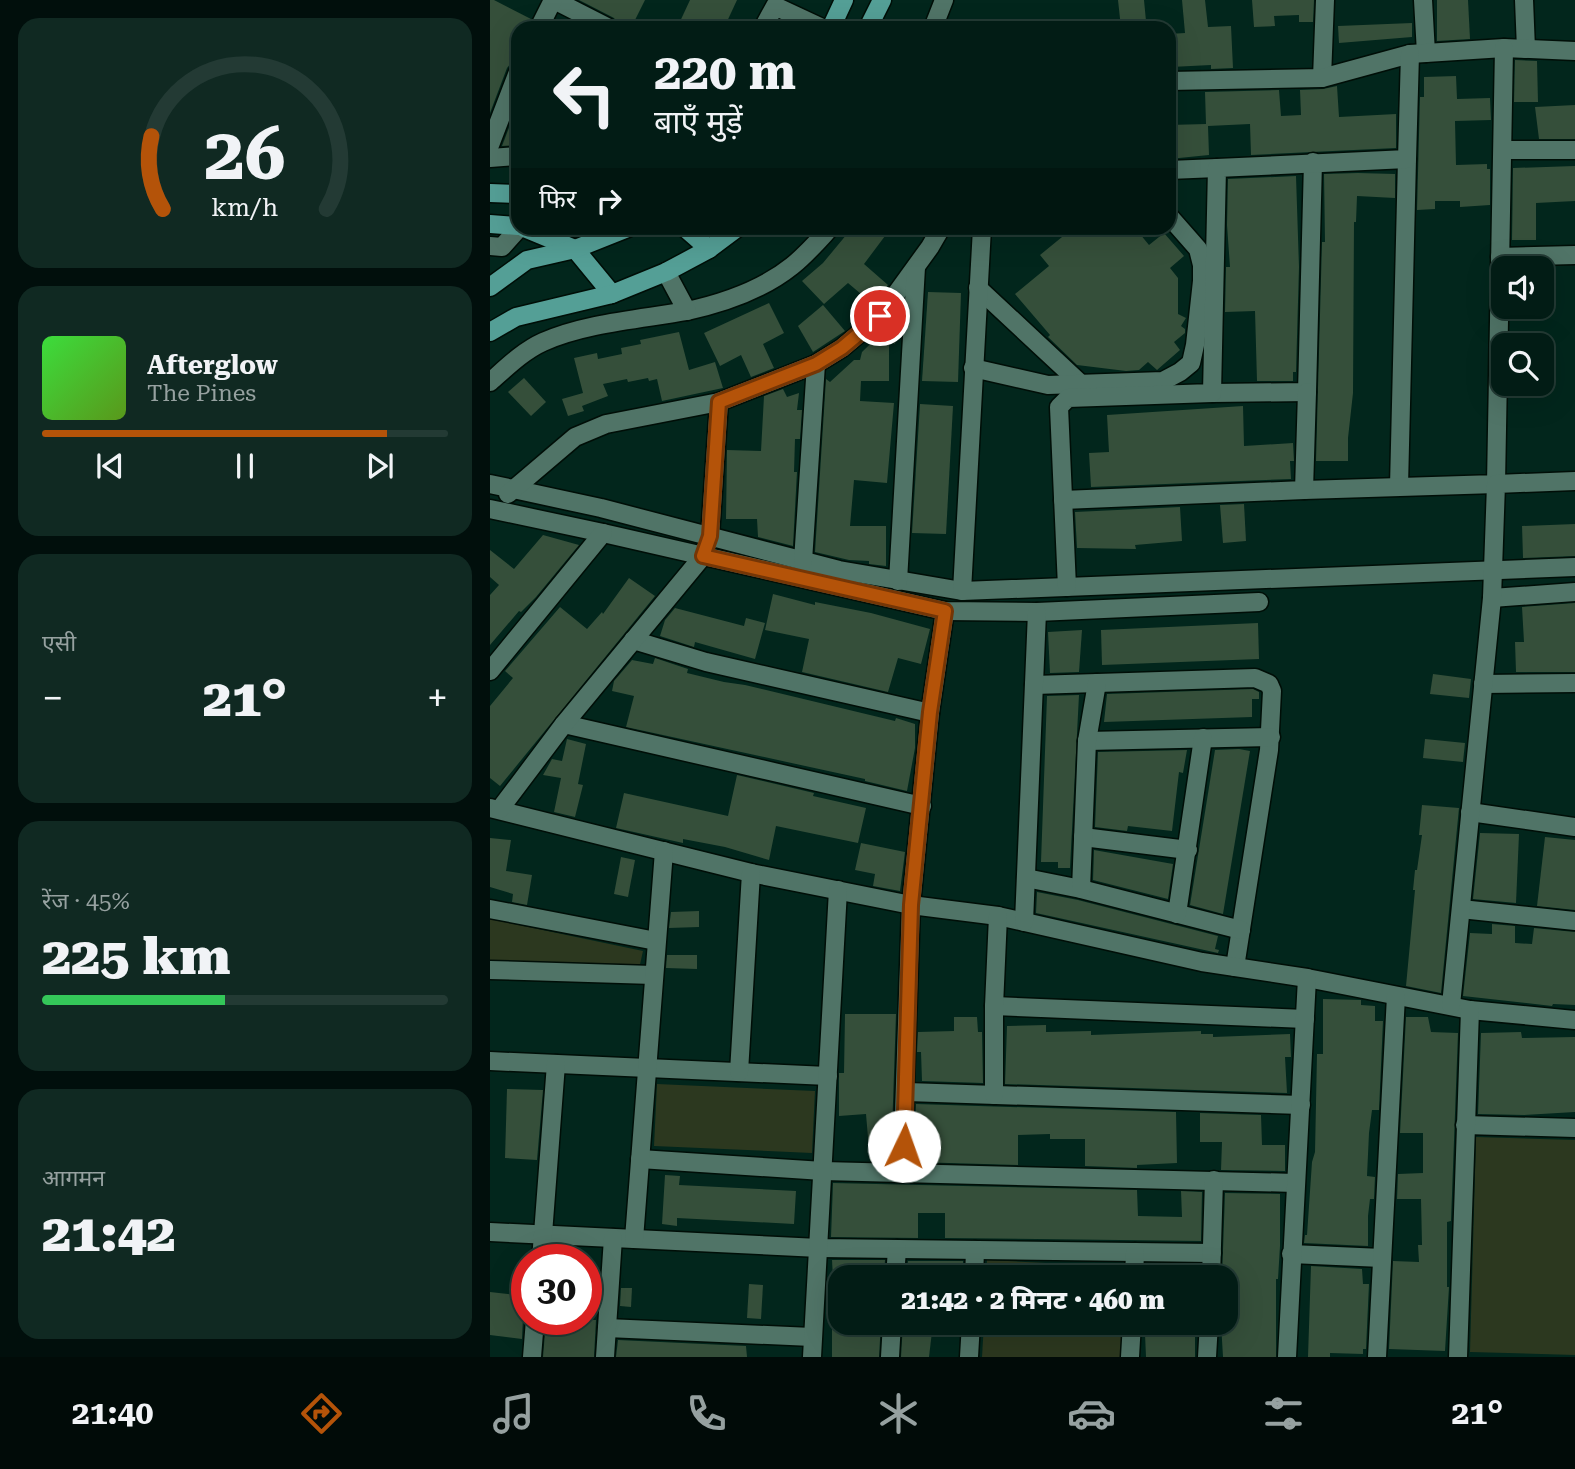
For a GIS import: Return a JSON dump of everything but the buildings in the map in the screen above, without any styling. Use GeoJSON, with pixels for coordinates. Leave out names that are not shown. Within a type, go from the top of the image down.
{"type":"FeatureCollection","features":[{"type":"Feature","properties":{"kind":"main road"},"geometry":{"type":"LineString","coordinates":[[834,21],[844,0]]}},
{"type":"Feature","properties":{"kind":"main road"},"geometry":{"type":"LineString","coordinates":[[872,21],[882,0]]}},
{"type":"Feature","properties":{"kind":"main road"},"geometry":{"type":"LineString","coordinates":[[490,193],[511,194]]}},
{"type":"Feature","properties":{"kind":"main road"},"geometry":{"type":"LineString","coordinates":[[490,224],[511,226]]}},
{"type":"Feature","properties":{"kind":"main road"},"geometry":{"type":"LineString","coordinates":[[540,235],[575,249],[612,295]]}},
{"type":"Feature","properties":{"kind":"main road"},"geometry":{"type":"LineString","coordinates":[[490,287],[527,260],[575,249],[610,235]]}},
{"type":"Feature","properties":{"kind":"main road"},"geometry":{"type":"LineString","coordinates":[[693,235],[709,249]]}},
{"type":"Feature","properties":{"kind":"main road"},"geometry":{"type":"LineString","coordinates":[[490,332],[516,317],[612,295],[666,272],[709,249],[728,235]]}},
{"type":"Feature","properties":{"kind":"street"},"geometry":{"type":"LineString","coordinates":[[542,21],[553,0],[595,21]]}},
{"type":"Feature","properties":{"kind":"street"},"geometry":{"type":"LineString","coordinates":[[936,21],[944,0]]}},
{"type":"Feature","properties":{"kind":"street"},"geometry":{"type":"LineString","coordinates":[[1322,78],[1325,0]]}},
{"type":"Feature","properties":{"kind":"street"},"geometry":{"type":"LineString","coordinates":[[1399,486],[1407,159],[1423,0]]}},
{"type":"Feature","properties":{"kind":"street"},"geometry":{"type":"LineString","coordinates":[[1524,0],[1527,49]]}},
{"type":"Feature","properties":{"kind":"street"},"geometry":{"type":"LineString","coordinates":[[765,21],[772,2],[809,21]]}},
{"type":"Feature","properties":{"kind":"street"},"geometry":{"type":"LineString","coordinates":[[1176,81],[1322,78],[1418,53],[1504,48],[1575,51]]}},
{"type":"Feature","properties":{"kind":"street"},"geometry":{"type":"LineString","coordinates":[[1500,256],[1504,48]]}},
{"type":"Feature","properties":{"kind":"street"},"geometry":{"type":"LineString","coordinates":[[490,145],[511,91]]}},
{"type":"Feature","properties":{"kind":"street"},"geometry":{"type":"LineString","coordinates":[[1503,150],[1575,150]]}},
{"type":"Feature","properties":{"kind":"street"},"geometry":{"type":"LineString","coordinates":[[490,158],[511,156]]}},
{"type":"Feature","properties":{"kind":"street"},"geometry":{"type":"LineString","coordinates":[[1176,170],[1407,159]]}},
{"type":"Feature","properties":{"kind":"street"},"geometry":{"type":"LineString","coordinates":[[1304,490],[1314,162]]}},
{"type":"Feature","properties":{"kind":"street"},"geometry":{"type":"LineString","coordinates":[[1212,393],[1217,168]]}},
{"type":"Feature","properties":{"kind":"street"},"geometry":{"type":"LineString","coordinates":[[973,368],[1048,385],[1163,381],[1180,372],[1191,363],[1195,345],[1202,265],[1198,249],[1176,224]]}},
{"type":"Feature","properties":{"kind":"street"},"geometry":{"type":"LineString","coordinates":[[494,250],[511,235]]}},
{"type":"Feature","properties":{"kind":"street"},"geometry":{"type":"LineString","coordinates":[[490,382],[514,361],[542,343],[578,331],[723,303],[792,266],[823,235]]}},
{"type":"Feature","properties":{"kind":"street"},"geometry":{"type":"LineString","coordinates":[[491,512],[511,489],[575,437],[606,424],[719,402],[816,364],[842,348],[880,316],[937,235]]}},
{"type":"Feature","properties":{"kind":"street"},"geometry":{"type":"LineString","coordinates":[[962,591],[978,288],[985,235]]}},
{"type":"Feature","properties":{"kind":"street"},"geometry":{"type":"LineString","coordinates":[[1538,256],[1575,255]]}},
{"type":"Feature","properties":{"kind":"street"},"geometry":{"type":"LineString","coordinates":[[898,580],[916,267]]}},
{"type":"Feature","properties":{"kind":"street"},"geometry":{"type":"LineString","coordinates":[[666,272],[687,311]]}},
{"type":"Feature","properties":{"kind":"street"},"geometry":{"type":"LineString","coordinates":[[978,288],[1080,383]]}},
{"type":"Feature","properties":{"kind":"street"},"geometry":{"type":"LineString","coordinates":[[1451,1005],[1492,598],[1499,319]]}},
{"type":"Feature","properties":{"kind":"street"},"geometry":{"type":"LineString","coordinates":[[803,561],[816,364]]}},
{"type":"Feature","properties":{"kind":"street"},"geometry":{"type":"LineString","coordinates":[[1068,587],[1059,407],[1062,402],[1068,398],[1307,392]]}},
{"type":"Feature","properties":{"kind":"street"},"geometry":{"type":"LineString","coordinates":[[719,402],[710,536],[703,556],[495,808],[751,873],[911,905],[998,916],[1202,962],[1307,978],[1470,1010],[1575,1020]]}},
{"type":"Feature","properties":{"kind":"street"},"geometry":{"type":"LineString","coordinates":[[1063,500],[1575,481]]}},
{"type":"Feature","properties":{"kind":"street"},"geometry":{"type":"LineString","coordinates":[[490,484],[601,508],[803,561],[962,591],[1575,567]]}},
{"type":"Feature","properties":{"kind":"street"},"geometry":{"type":"LineString","coordinates":[[491,512],[603,533],[945,611],[1041,612],[1259,602]]}},
{"type":"Feature","properties":{"kind":"street"},"geometry":{"type":"LineString","coordinates":[[490,671],[603,533]]}},
{"type":"Feature","properties":{"kind":"street"},"geometry":{"type":"LineString","coordinates":[[1024,922],[1034,685],[1045,588]]}},
{"type":"Feature","properties":{"kind":"street"},"geometry":{"type":"LineString","coordinates":[[1492,598],[1575,592]]}},
{"type":"Feature","properties":{"kind":"street"},"geometry":{"type":"LineString","coordinates":[[902,1173],[907,1092],[911,905],[930,712],[945,611]]}},
{"type":"Feature","properties":{"kind":"street"},"geometry":{"type":"LineString","coordinates":[[633,640],[706,662],[930,712]]}},
{"type":"Feature","properties":{"kind":"street"},"geometry":{"type":"LineString","coordinates":[[1034,685],[1263,680],[1269,684],[1272,691],[1271,737],[1235,967]]}},
{"type":"Feature","properties":{"kind":"street"},"geometry":{"type":"LineString","coordinates":[[1081,889],[1087,741],[1097,683]]}},
{"type":"Feature","properties":{"kind":"street"},"geometry":{"type":"LineString","coordinates":[[1483,684],[1575,683]]}},
{"type":"Feature","properties":{"kind":"street"},"geometry":{"type":"LineString","coordinates":[[564,724],[922,806]]}},
{"type":"Feature","properties":{"kind":"street"},"geometry":{"type":"LineString","coordinates":[[1087,741],[1271,737]]}},
{"type":"Feature","properties":{"kind":"street"},"geometry":{"type":"LineString","coordinates":[[1177,914],[1203,738]]}},
{"type":"Feature","properties":{"kind":"street"},"geometry":{"type":"LineString","coordinates":[[1469,812],[1575,827]]}},
{"type":"Feature","properties":{"kind":"street"},"geometry":{"type":"LineString","coordinates":[[1083,837],[1188,850]]}},
{"type":"Feature","properties":{"kind":"street"},"geometry":{"type":"LineString","coordinates":[[634,1239],[664,851]]}},
{"type":"Feature","properties":{"kind":"street"},"geometry":{"type":"LineString","coordinates":[[740,1072],[751,873]]}},
{"type":"Feature","properties":{"kind":"street"},"geometry":{"type":"LineString","coordinates":[[1026,878],[1081,889],[1241,930]]}},
{"type":"Feature","properties":{"kind":"street"},"geometry":{"type":"LineString","coordinates":[[812,1357],[838,890]]}},
{"type":"Feature","properties":{"kind":"street"},"geometry":{"type":"LineString","coordinates":[[490,909],[656,941]]}},
{"type":"Feature","properties":{"kind":"street"},"geometry":{"type":"LineString","coordinates":[[1461,909],[1575,920]]}},
{"type":"Feature","properties":{"kind":"street"},"geometry":{"type":"LineString","coordinates":[[994,1095],[998,916]]}},
{"type":"Feature","properties":{"kind":"street"},"geometry":{"type":"LineString","coordinates":[[490,970],[653,975]]}},
{"type":"Feature","properties":{"kind":"street"},"geometry":{"type":"LineString","coordinates":[[1287,1357],[1307,978]]}},
{"type":"Feature","properties":{"kind":"street"},"geometry":{"type":"LineString","coordinates":[[1377,1357],[1395,996]]}},
{"type":"Feature","properties":{"kind":"street"},"geometry":{"type":"LineString","coordinates":[[994,1006],[1305,1019]]}},
{"type":"Feature","properties":{"kind":"street"},"geometry":{"type":"LineString","coordinates":[[1458,1357],[1470,1010]]}},
{"type":"Feature","properties":{"kind":"street"},"geometry":{"type":"LineString","coordinates":[[490,1060],[828,1076]]}},
{"type":"Feature","properties":{"kind":"street"},"geometry":{"type":"LineString","coordinates":[[542,1244],[556,1063]]}},
{"type":"Feature","properties":{"kind":"street"},"geometry":{"type":"LineString","coordinates":[[907,1092],[1301,1105]]}},
{"type":"Feature","properties":{"kind":"street"},"geometry":{"type":"LineString","coordinates":[[1465,1125],[1575,1128]]}},
{"type":"Feature","properties":{"kind":"street"},"geometry":{"type":"LineString","coordinates":[[639,1159],[823,1171],[1295,1184]]}},
{"type":"Feature","properties":{"kind":"street"},"geometry":{"type":"LineString","coordinates":[[1212,1265],[1213,1180]]}},
{"type":"Feature","properties":{"kind":"street"},"geometry":{"type":"LineString","coordinates":[[490,1232],[819,1248],[1212,1253]]}},
{"type":"Feature","properties":{"kind":"street"},"geometry":{"type":"LineString","coordinates":[[605,1357],[613,1238]]}},
{"type":"Feature","properties":{"kind":"street"},"geometry":{"type":"LineString","coordinates":[[896,1265],[897,1249]]}},
{"type":"Feature","properties":{"kind":"street"},"geometry":{"type":"LineString","coordinates":[[974,1265],[975,1250]]}},
{"type":"Feature","properties":{"kind":"street"},"geometry":{"type":"LineString","coordinates":[[1134,1265],[1135,1252]]}},
{"type":"Feature","properties":{"kind":"street"},"geometry":{"type":"LineString","coordinates":[[1291,1254],[1382,1258]]}},
{"type":"Feature","properties":{"kind":"street"},"geometry":{"type":"LineString","coordinates":[[607,1328],[812,1337]]}},
{"type":"Feature","properties":{"kind":"street"},"geometry":{"type":"LineString","coordinates":[[532,1357],[534,1335]]}},
{"type":"Feature","properties":{"kind":"street"},"geometry":{"type":"LineString","coordinates":[[890,1357],[891,1335]]}},
{"type":"Feature","properties":{"kind":"street"},"geometry":{"type":"LineString","coordinates":[[970,1357],[971,1335]]}},
{"type":"Feature","properties":{"kind":"street"},"geometry":{"type":"LineString","coordinates":[[1130,1357],[1131,1335]]}},
{"type":"Feature","properties":{"kind":"street"},"geometry":{"type":"LineString","coordinates":[[1207,1357],[1208,1335]]}},
{"type":"Feature","properties":{"kind":"green space"},"geometry":{"type":"Polygon","coordinates":[[[490,919],[643,951],[639,969],[490,962],[490,919]]]}},
{"type":"Feature","properties":{"kind":"green space"},"geometry":{"type":"Polygon","coordinates":[[[657,1084],[815,1091],[812,1153],[654,1146],[657,1084]]]}},
{"type":"Feature","properties":{"kind":"green space"},"geometry":{"type":"Polygon","coordinates":[[[1476,1137],[1575,1140],[1575,1355],[1470,1352],[1476,1137]]]}},
{"type":"Feature","properties":{"kind":"green space"},"geometry":{"type":"Polygon","coordinates":[[[987,1260],[1087,1265],[987,1265],[987,1260]]]}},
{"type":"Feature","properties":{"kind":"green space"},"geometry":{"type":"Polygon","coordinates":[[[983,1335],[1123,1335],[1122,1357],[982,1357],[983,1335]]]}},
{"type":"Feature","properties":{"kind":"route"},"geometry":{"type":"LineString","coordinates":[[880,316],[842,348],[816,364],[719,402],[710,536],[703,556],[945,611],[930,712],[911,905],[904,1146]]}}]}
